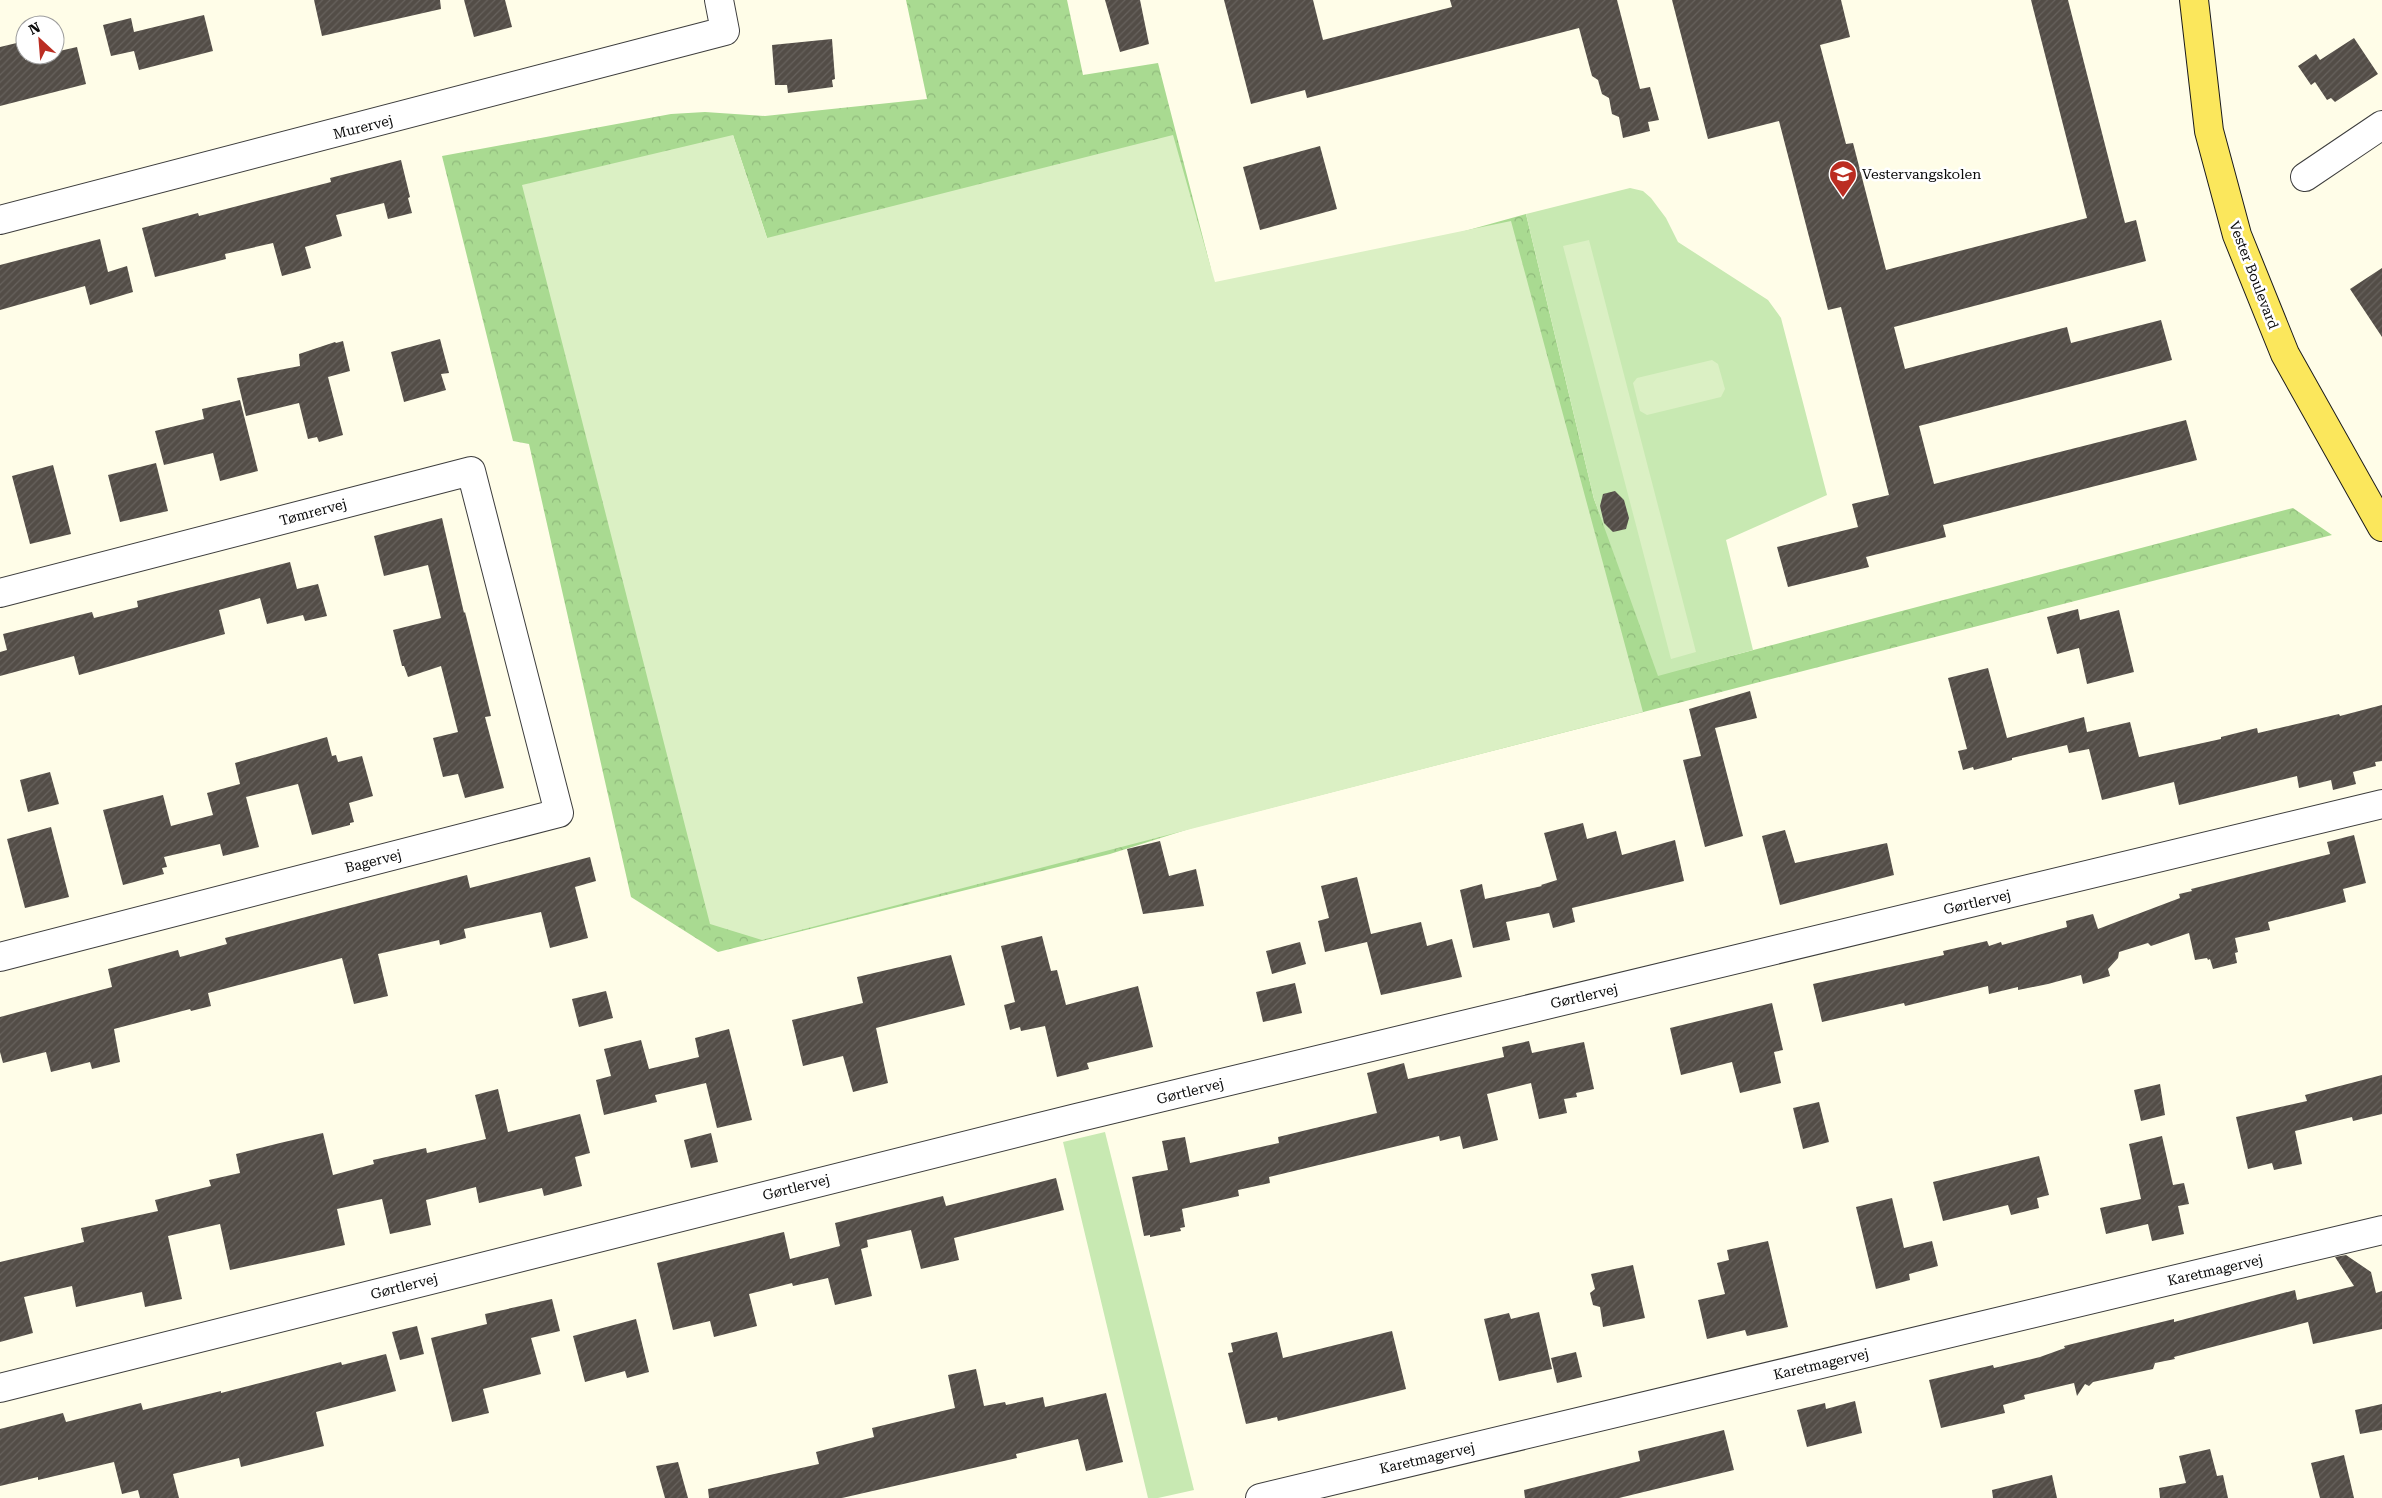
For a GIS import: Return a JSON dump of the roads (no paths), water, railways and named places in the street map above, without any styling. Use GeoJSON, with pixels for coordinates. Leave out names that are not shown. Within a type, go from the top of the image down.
{"type":"FeatureCollection","features":[{"type":"Feature","properties":{"kind":"main road","name":"Vester Boulevard"},"geometry":{"type":"LineString","coordinates":[[2194,0],[2209,131],[2237,235],[2285,354],[2382,527]]}},
{"type":"Feature","properties":{"kind":"street","name":"Murervej"},"geometry":{"type":"LineString","coordinates":[[0,220],[726,31],[719,0]]}},
{"type":"Feature","properties":{"kind":"street"},"geometry":{"type":"LineString","coordinates":[[2305,177],[2382,125]]}},
{"type":"Feature","properties":{"kind":"street","name":"Tømrervej"},"geometry":{"type":"LineString","coordinates":[[0,593],[471,471],[511,626]]}},
{"type":"Feature","properties":{"kind":"street","name":"Bagervej"},"geometry":{"type":"LineString","coordinates":[[0,957],[559,813],[511,626]]}},
{"type":"Feature","properties":{"kind":"street","name":"Gørtlervej"},"geometry":{"type":"LineString","coordinates":[[0,1388],[1076,1118],[2382,804]]}},
{"type":"Feature","properties":{"kind":"street","name":"Karetmagervej"},"geometry":{"type":"LineString","coordinates":[[1260,1498],[2382,1230]]}},
{"type":"Feature","properties":{"kind":"place","name":"Vestervangskolen"},"geometry":{"type":"Point","coordinates":[1843,198]}}]}
